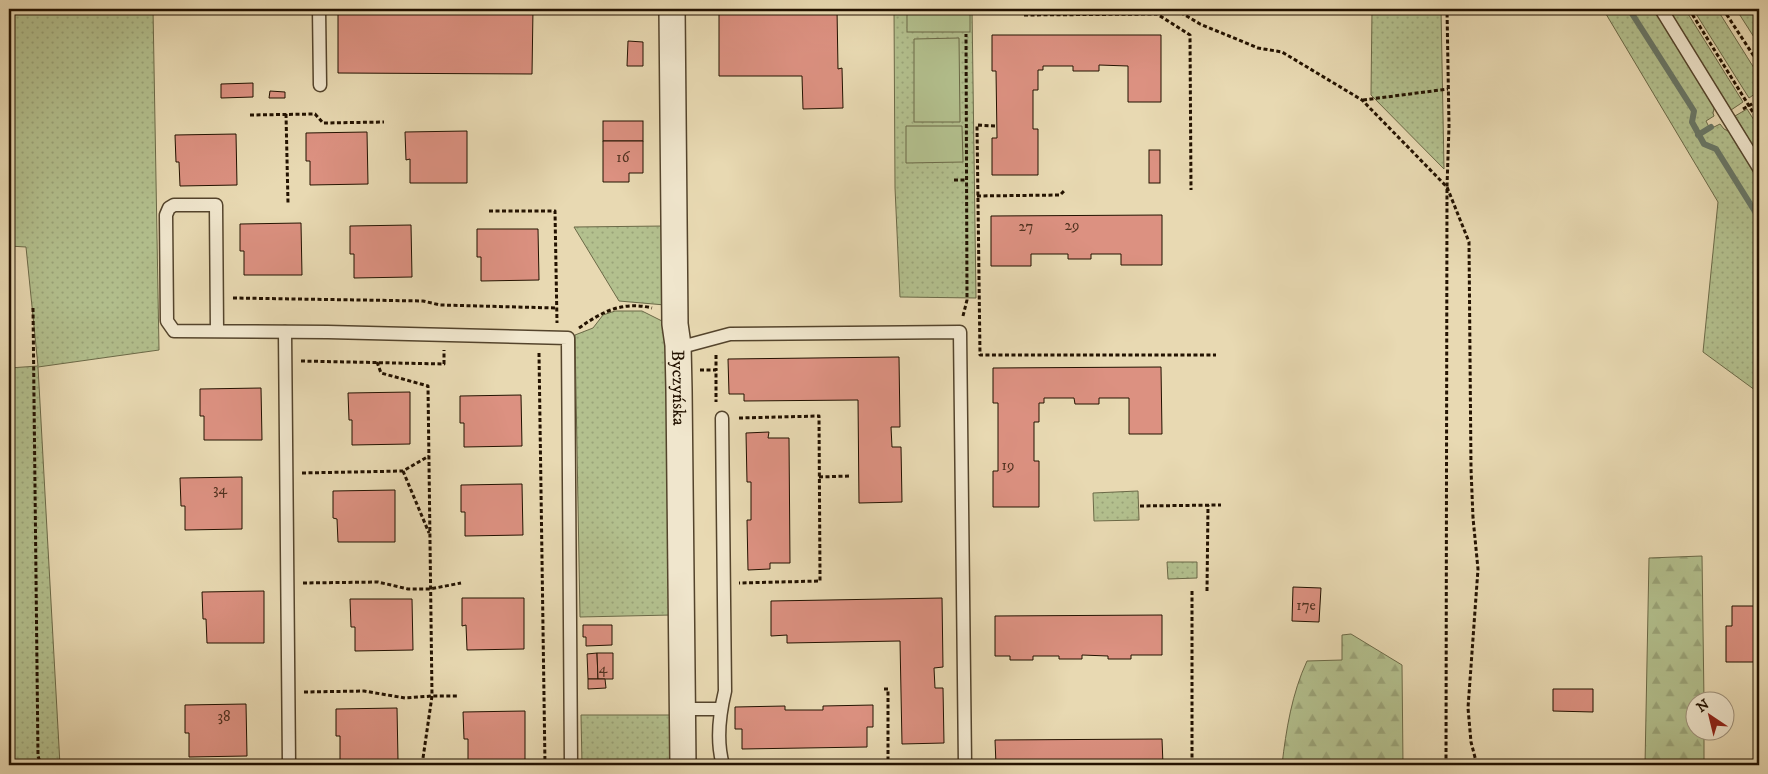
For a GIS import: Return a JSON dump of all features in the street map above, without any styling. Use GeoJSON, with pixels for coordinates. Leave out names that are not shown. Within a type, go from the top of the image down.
{"type":"FeatureCollection","features":[{"type":"Feature","properties":{"kind":"street","name":"Byczyńska"},"geometry":{"type":"LineString","coordinates":[[672,9],[675,312],[678,345],[684,765]]}},
{"type":"Feature","properties":{"kind":"lane"},"geometry":{"type":"LineString","coordinates":[[319,9],[320,85]]}},
{"type":"Feature","properties":{"kind":"lane"},"geometry":{"type":"LineString","coordinates":[[1661,9],[1759,168]]}},
{"type":"Feature","properties":{"kind":"lane"},"geometry":{"type":"LineString","coordinates":[[217,331],[216,205],[174,205],[169,208],[166,215],[167,321],[174,331],[562,338],[571,765]]}},
{"type":"Feature","properties":{"kind":"lane"},"geometry":{"type":"LineString","coordinates":[[285,332],[289,765]]}},
{"type":"Feature","properties":{"kind":"lane"},"geometry":{"type":"LineString","coordinates":[[678,345],[689,345],[730,334],[960,332],[965,765]]}},
{"type":"Feature","properties":{"kind":"lane"},"geometry":{"type":"LineString","coordinates":[[722,418],[726,691],[721,709],[719,749],[723,765]]}},
{"type":"Feature","properties":{"kind":"lane"},"geometry":{"type":"LineString","coordinates":[[683,709],[721,709]]}},
{"type":"Feature","properties":{"kind":"path"},"geometry":{"type":"LineString","coordinates":[[1034,9],[1035,15]]}},
{"type":"Feature","properties":{"kind":"path"},"geometry":{"type":"LineString","coordinates":[[1175,9],[1200,24],[1258,48],[1282,52],[1362,100],[1447,186],[1469,242],[1471,469],[1478,569],[1468,708],[1471,742],[1477,765]]}},
{"type":"Feature","properties":{"kind":"path"},"geometry":{"type":"LineString","coordinates":[[1446,9],[1449,126],[1447,186],[1446,765]]}},
{"type":"Feature","properties":{"kind":"path"},"geometry":{"type":"LineString","coordinates":[[1688,9],[1759,122]]}},
{"type":"Feature","properties":{"kind":"path"},"geometry":{"type":"LineString","coordinates":[[1724,9],[1759,64]]}},
{"type":"Feature","properties":{"kind":"path"},"geometry":{"type":"LineString","coordinates":[[1024,15],[1157,14],[1190,35],[1191,190]]}},
{"type":"Feature","properties":{"kind":"path"},"geometry":{"type":"LineString","coordinates":[[960,332],[967,300],[966,34]]}},
{"type":"Feature","properties":{"kind":"path"},"geometry":{"type":"LineString","coordinates":[[1362,100],[1448,89]]}},
{"type":"Feature","properties":{"kind":"path"},"geometry":{"type":"LineString","coordinates":[[1749,106],[1759,100]]}},
{"type":"Feature","properties":{"kind":"path"},"geometry":{"type":"LineString","coordinates":[[286,114],[288,203]]}},
{"type":"Feature","properties":{"kind":"path"},"geometry":{"type":"LineString","coordinates":[[250,115],[315,114],[323,123],[384,122]]}},
{"type":"Feature","properties":{"kind":"path"},"geometry":{"type":"LineString","coordinates":[[995,126],[977,125],[980,354],[1216,355]]}},
{"type":"Feature","properties":{"kind":"path"},"geometry":{"type":"LineString","coordinates":[[954,180],[966,180]]}},
{"type":"Feature","properties":{"kind":"path"},"geometry":{"type":"LineString","coordinates":[[977,196],[1060,195],[1064,191]]}},
{"type":"Feature","properties":{"kind":"path"},"geometry":{"type":"LineString","coordinates":[[489,211],[555,211],[556,308],[562,338],[600,314],[617,307],[645,306],[675,312]]}},
{"type":"Feature","properties":{"kind":"path"},"geometry":{"type":"LineString","coordinates":[[217,298],[423,301],[440,304],[556,308]]}},
{"type":"Feature","properties":{"kind":"path"},"geometry":{"type":"LineString","coordinates":[[33,308],[38,756],[41,765]]}},
{"type":"Feature","properties":{"kind":"path"},"geometry":{"type":"LineString","coordinates":[[285,360],[444,364],[444,335]]}},
{"type":"Feature","properties":{"kind":"path"},"geometry":{"type":"LineString","coordinates":[[538,338],[545,765]]}},
{"type":"Feature","properties":{"kind":"path"},"geometry":{"type":"LineString","coordinates":[[377,362],[381,373],[428,386],[432,696],[422,765]]}},
{"type":"Feature","properties":{"kind":"path"},"geometry":{"type":"LineString","coordinates":[[692,370],[716,370],[716,415],[722,418],[818,416],[822,576],[820,581],[724,583]]}},
{"type":"Feature","properties":{"kind":"path"},"geometry":{"type":"LineString","coordinates":[[286,473],[403,471],[430,456]]}},
{"type":"Feature","properties":{"kind":"path"},"geometry":{"type":"LineString","coordinates":[[403,471],[430,535]]}},
{"type":"Feature","properties":{"kind":"path"},"geometry":{"type":"LineString","coordinates":[[820,477],[850,476]]}},
{"type":"Feature","properties":{"kind":"path"},"geometry":{"type":"LineString","coordinates":[[1140,506],[1221,505]]}},
{"type":"Feature","properties":{"kind":"path"},"geometry":{"type":"LineString","coordinates":[[1207,591],[1208,506]]}},
{"type":"Feature","properties":{"kind":"path"},"geometry":{"type":"LineString","coordinates":[[287,583],[378,582],[408,589],[430,589],[461,583]]}},
{"type":"Feature","properties":{"kind":"path"},"geometry":{"type":"LineString","coordinates":[[1192,591],[1192,765]]}},
{"type":"Feature","properties":{"kind":"path"},"geometry":{"type":"LineString","coordinates":[[884,689],[888,688],[888,765]]}},
{"type":"Feature","properties":{"kind":"path"},"geometry":{"type":"LineString","coordinates":[[289,693],[364,691],[405,698],[458,696]]}},
{"type":"Feature","properties":{"kind":"green space"},"geometry":{"type":"Polygon","coordinates":[[[9,9],[153,9],[159,350],[38,367],[60,765],[9,765],[9,368],[38,366],[26,247],[9,246],[9,9]]]}},
{"type":"Feature","properties":{"kind":"green space"},"geometry":{"type":"Polygon","coordinates":[[[894,9],[972,9],[976,298],[900,297],[895,188],[894,9]]]}},
{"type":"Feature","properties":{"kind":"green space"},"geometry":{"type":"Polygon","coordinates":[[[907,9],[970,9],[970,32],[907,32],[907,9]]]}},
{"type":"Feature","properties":{"kind":"green space"},"geometry":{"type":"Polygon","coordinates":[[[1372,9],[1441,9],[1444,169],[1371,95],[1372,9]]]}},
{"type":"Feature","properties":{"kind":"green space"},"geometry":{"type":"Polygon","coordinates":[[[1603,9],[1654,9],[1715,105],[1714,116],[1706,121],[1710,129],[1720,124],[1724,129],[1732,133],[1759,177],[1759,393],[1703,352],[1718,202],[1603,9]]]}},
{"type":"Feature","properties":{"kind":"green space"},"geometry":{"type":"Polygon","coordinates":[[[1668,9],[1685,9],[1743,102],[1731,110],[1668,9]]]}},
{"type":"Feature","properties":{"kind":"green space"},"geometry":{"type":"Polygon","coordinates":[[[1693,9],[1717,9],[1759,76],[1759,91],[1749,98],[1693,9]]]}},
{"type":"Feature","properties":{"kind":"green space"},"geometry":{"type":"Polygon","coordinates":[[[1736,9],[1759,9],[1759,45],[1736,9]]]}},
{"type":"Feature","properties":{"kind":"green space"},"geometry":{"type":"Polygon","coordinates":[[[959,38],[960,122],[914,122],[914,39],[959,38]]]}},
{"type":"Feature","properties":{"kind":"green space"},"geometry":{"type":"Polygon","coordinates":[[[1747,109],[1759,128],[1759,156],[1735,116],[1747,109]]]}},
{"type":"Feature","properties":{"kind":"green space"},"geometry":{"type":"Polygon","coordinates":[[[906,126],[962,126],[963,162],[906,163],[906,126]]]}},
{"type":"Feature","properties":{"kind":"green space"},"geometry":{"type":"Polygon","coordinates":[[[664,226],[665,305],[619,301],[574,227],[664,226]]]}},
{"type":"Feature","properties":{"kind":"green space"},"geometry":{"type":"Polygon","coordinates":[[[615,311],[642,311],[666,323],[671,615],[580,617],[575,335],[593,328],[603,315],[615,311]]]}},
{"type":"Feature","properties":{"kind":"green space"},"geometry":{"type":"Polygon","coordinates":[[[1138,491],[1139,520],[1094,521],[1093,493],[1138,491]]]}},
{"type":"Feature","properties":{"kind":"green space"},"geometry":{"type":"Polygon","coordinates":[[[1702,556],[1704,692],[1686,692],[1686,742],[1704,742],[1704,765],[1645,765],[1649,558],[1702,556]]]}},
{"type":"Feature","properties":{"kind":"green space"},"geometry":{"type":"Polygon","coordinates":[[[1167,562],[1197,562],[1197,578],[1168,579],[1167,562]]]}},
{"type":"Feature","properties":{"kind":"green space"},"geometry":{"type":"Polygon","coordinates":[[[1351,634],[1402,665],[1403,765],[1282,765],[1290,712],[1297,686],[1307,661],[1342,660],[1342,635],[1351,634]]]}},
{"type":"Feature","properties":{"kind":"green space"},"geometry":{"type":"Polygon","coordinates":[[[581,715],[672,715],[673,765],[582,765],[581,715]]]}},
{"type":"Feature","properties":{"kind":"building"},"geometry":{"type":"Polygon","coordinates":[[[338,9],[533,9],[532,74],[338,73],[338,9]]]}},
{"type":"Feature","properties":{"kind":"building"},"geometry":{"type":"Polygon","coordinates":[[[719,9],[837,9],[838,69],[842,68],[843,108],[803,109],[802,76],[719,76],[719,9]]]}},
{"type":"Feature","properties":{"kind":"building"},"geometry":{"type":"Polygon","coordinates":[[[992,35],[1161,35],[1161,102],[1128,102],[1128,66],[1099,65],[1099,71],[1073,71],[1073,66],[1043,66],[1043,70],[1038,70],[1038,90],[1033,90],[1033,129],[1038,129],[1038,175],[992,175],[992,138],[997,138],[996,71],[992,71],[992,35]]]}},
{"type":"Feature","properties":{"kind":"building"},"geometry":{"type":"Polygon","coordinates":[[[628,41],[643,42],[643,66],[627,66],[628,41]]]}},
{"type":"Feature","properties":{"kind":"building"},"geometry":{"type":"Polygon","coordinates":[[[253,83],[253,97],[221,98],[221,84],[253,83]]]}},
{"type":"Feature","properties":{"kind":"building"},"geometry":{"type":"Polygon","coordinates":[[[270,91],[285,92],[285,98],[269,98],[270,91]]]}},
{"type":"Feature","properties":{"kind":"building"},"geometry":{"type":"Polygon","coordinates":[[[603,121],[643,121],[643,141],[603,141],[603,121]]]}},
{"type":"Feature","properties":{"kind":"building"},"geometry":{"type":"Polygon","coordinates":[[[467,131],[467,183],[410,183],[410,159],[406,160],[405,132],[467,131]]]}},
{"type":"Feature","properties":{"kind":"building"},"geometry":{"type":"Polygon","coordinates":[[[367,132],[368,184],[310,185],[310,161],[306,161],[306,133],[367,132]]]}},
{"type":"Feature","properties":{"kind":"building"},"geometry":{"type":"Polygon","coordinates":[[[236,134],[237,185],[180,186],[179,162],[176,162],[175,135],[236,134]]]}},
{"type":"Feature","properties":{"kind":"building"},"geometry":{"type":"Polygon","coordinates":[[[603,141],[643,141],[643,173],[629,173],[629,182],[603,182],[603,141]]]}},
{"type":"Feature","properties":{"kind":"building"},"geometry":{"type":"Polygon","coordinates":[[[1149,150],[1160,150],[1160,183],[1149,183],[1149,150]]]}},
{"type":"Feature","properties":{"kind":"building"},"geometry":{"type":"Polygon","coordinates":[[[1162,215],[1162,265],[1121,265],[1121,254],[1091,254],[1091,259],[1068,259],[1068,254],[1031,254],[1031,266],[991,266],[991,216],[1162,215]]]}},
{"type":"Feature","properties":{"kind":"building"},"geometry":{"type":"Polygon","coordinates":[[[301,223],[302,275],[244,275],[244,251],[240,251],[240,224],[301,223]]]}},
{"type":"Feature","properties":{"kind":"building"},"geometry":{"type":"Polygon","coordinates":[[[411,225],[412,277],[354,278],[354,254],[350,254],[350,226],[411,225]]]}},
{"type":"Feature","properties":{"kind":"building"},"geometry":{"type":"Polygon","coordinates":[[[477,229],[538,229],[539,280],[481,281],[481,257],[477,257],[477,229]]]}},
{"type":"Feature","properties":{"kind":"building"},"geometry":{"type":"Polygon","coordinates":[[[9,324],[13,324],[13,345],[9,345],[9,324]]]}},
{"type":"Feature","properties":{"kind":"building"},"geometry":{"type":"Polygon","coordinates":[[[899,357],[900,427],[891,427],[892,447],[901,447],[902,502],[859,503],[858,400],[744,401],[744,394],[729,394],[728,359],[899,357]]]}},
{"type":"Feature","properties":{"kind":"building"},"geometry":{"type":"Polygon","coordinates":[[[1161,367],[1162,434],[1129,434],[1129,398],[1099,398],[1099,404],[1075,404],[1074,398],[1044,398],[1044,403],[1039,403],[1039,422],[1034,422],[1034,461],[1039,461],[1039,507],[993,507],[993,471],[998,471],[998,403],[993,403],[993,368],[1161,367]]]}},
{"type":"Feature","properties":{"kind":"building"},"geometry":{"type":"Polygon","coordinates":[[[261,388],[262,440],[204,440],[204,416],[200,416],[200,389],[261,388]]]}},
{"type":"Feature","properties":{"kind":"building"},"geometry":{"type":"Polygon","coordinates":[[[410,392],[410,444],[352,445],[352,420],[349,420],[348,393],[410,392]]]}},
{"type":"Feature","properties":{"kind":"building"},"geometry":{"type":"Polygon","coordinates":[[[521,395],[522,446],[464,447],[464,423],[460,423],[460,396],[521,395]]]}},
{"type":"Feature","properties":{"kind":"building"},"geometry":{"type":"Polygon","coordinates":[[[769,432],[768,438],[789,438],[790,563],[770,563],[770,569],[748,570],[747,520],[751,520],[751,482],[747,482],[746,433],[769,432]]]}},
{"type":"Feature","properties":{"kind":"building"},"geometry":{"type":"Polygon","coordinates":[[[242,477],[242,529],[185,530],[185,506],[181,506],[180,478],[242,477]]]}},
{"type":"Feature","properties":{"kind":"building"},"geometry":{"type":"Polygon","coordinates":[[[522,484],[523,535],[465,536],[465,512],[461,512],[461,485],[522,484]]]}},
{"type":"Feature","properties":{"kind":"building"},"geometry":{"type":"Polygon","coordinates":[[[395,490],[395,542],[338,542],[337,519],[333,518],[333,491],[395,490]]]}},
{"type":"Feature","properties":{"kind":"building"},"geometry":{"type":"Polygon","coordinates":[[[1293,587],[1321,588],[1319,622],[1292,621],[1293,587]]]}},
{"type":"Feature","properties":{"kind":"building"},"geometry":{"type":"Polygon","coordinates":[[[264,591],[264,643],[207,643],[206,619],[203,619],[202,592],[264,591]]]}},
{"type":"Feature","properties":{"kind":"building"},"geometry":{"type":"Polygon","coordinates":[[[462,598],[524,598],[524,649],[467,650],[466,625],[462,626],[462,598]]]}},
{"type":"Feature","properties":{"kind":"building"},"geometry":{"type":"Polygon","coordinates":[[[942,598],[943,667],[934,668],[935,688],[943,688],[944,743],[902,744],[900,641],[787,643],[787,635],[771,636],[771,601],[942,598]]]}},
{"type":"Feature","properties":{"kind":"building"},"geometry":{"type":"Polygon","coordinates":[[[350,599],[412,599],[413,650],[355,651],[355,627],[351,627],[350,599]]]}},
{"type":"Feature","properties":{"kind":"building"},"geometry":{"type":"Polygon","coordinates":[[[1732,606],[1759,606],[1759,662],[1726,662],[1726,626],[1732,626],[1732,606]]]}},
{"type":"Feature","properties":{"kind":"building"},"geometry":{"type":"Polygon","coordinates":[[[1162,615],[1162,655],[1131,655],[1131,659],[1108,659],[1108,656],[1082,655],[1082,659],[1059,659],[1059,656],[1033,656],[1033,660],[1010,660],[1010,656],[995,656],[995,616],[1162,615]]]}},
{"type":"Feature","properties":{"kind":"building"},"geometry":{"type":"Polygon","coordinates":[[[583,625],[612,625],[612,645],[586,646],[586,637],[583,637],[583,625]]]}},
{"type":"Feature","properties":{"kind":"building"},"geometry":{"type":"Polygon","coordinates":[[[597,653],[598,679],[588,679],[587,654],[597,653]]]}},
{"type":"Feature","properties":{"kind":"building"},"geometry":{"type":"Polygon","coordinates":[[[597,653],[613,653],[613,679],[598,679],[597,653]]]}},
{"type":"Feature","properties":{"kind":"building"},"geometry":{"type":"Polygon","coordinates":[[[588,679],[605,679],[606,688],[588,689],[588,679]]]}},
{"type":"Feature","properties":{"kind":"building"},"geometry":{"type":"Polygon","coordinates":[[[1553,689],[1593,689],[1593,712],[1553,711],[1553,689]]]}},
{"type":"Feature","properties":{"kind":"building"},"geometry":{"type":"Polygon","coordinates":[[[246,704],[247,756],[189,757],[189,733],[185,733],[185,705],[246,704]]]}},
{"type":"Feature","properties":{"kind":"building"},"geometry":{"type":"Polygon","coordinates":[[[873,705],[873,727],[867,727],[867,747],[742,749],[742,729],[735,729],[735,707],[785,706],[785,710],[823,710],[823,706],[873,705]]]}},
{"type":"Feature","properties":{"kind":"building"},"geometry":{"type":"Polygon","coordinates":[[[397,708],[398,760],[340,761],[340,736],[336,736],[336,709],[397,708]]]}},
{"type":"Feature","properties":{"kind":"building"},"geometry":{"type":"Polygon","coordinates":[[[525,711],[525,763],[468,763],[468,739],[464,739],[463,712],[525,711]]]}},
{"type":"Feature","properties":{"kind":"building"},"geometry":{"type":"Polygon","coordinates":[[[1162,739],[1163,765],[996,765],[995,740],[1162,739]]]}},
{"type":"Feature","properties":{"kind":"waterway"},"geometry":{"type":"LineString","coordinates":[[1629,9],[1694,111],[1692,122],[1704,144],[1716,149],[1759,218]]}},
{"type":"Feature","properties":{"kind":"waterway"},"geometry":{"type":"LineString","coordinates":[[1698,135],[1711,127]]}}]}
